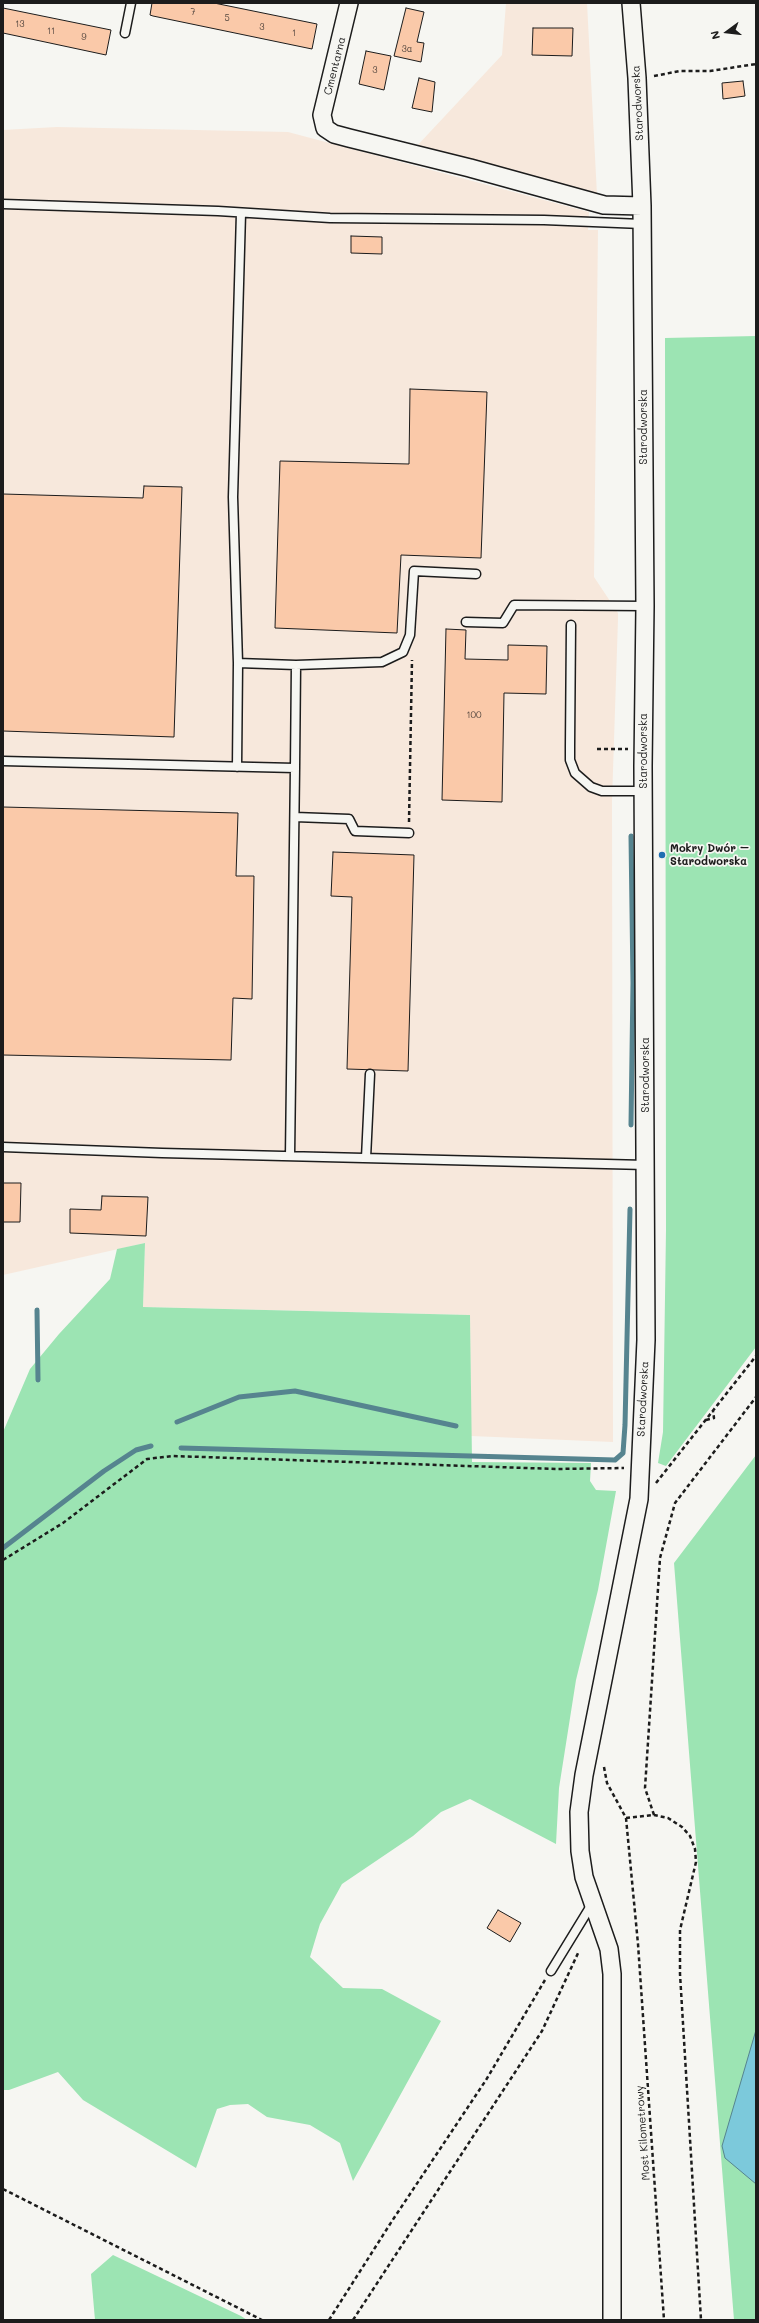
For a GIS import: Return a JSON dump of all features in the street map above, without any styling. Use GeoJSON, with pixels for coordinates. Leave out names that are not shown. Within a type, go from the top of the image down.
{"type":"FeatureCollection","features":[{"type":"Feature","properties":{"kind":"street","name":"Cmentarna"},"geometry":{"type":"LineString","coordinates":[[349,3],[322,115],[325,128],[334,134],[470,168],[604,206],[642,206]]}},
{"type":"Feature","properties":{"kind":"street","name":"Starodworska"},"geometry":{"type":"LineString","coordinates":[[612,2320],[612,1974],[608,1949],[584,1877],[580,1851],[580,1820],[589,1747],[639,1499],[646,1340],[644,791],[645,606],[642,206],[637,78],[631,3]]}},
{"type":"Feature","properties":{"kind":"lane"},"geometry":{"type":"LineString","coordinates":[[125,33],[131,3]]}},
{"type":"Feature","properties":{"kind":"lane"},"geometry":{"type":"LineString","coordinates":[[3,204],[330,218],[544,220],[642,224]]}},
{"type":"Feature","properties":{"kind":"lane"},"geometry":{"type":"LineString","coordinates":[[237,767],[238,663],[233,497],[241,213]]}},
{"type":"Feature","properties":{"kind":"lane"},"geometry":{"type":"LineString","coordinates":[[238,663],[296,665],[382,662],[403,652],[410,635],[414,571],[476,574]]}},
{"type":"Feature","properties":{"kind":"lane"},"geometry":{"type":"LineString","coordinates":[[466,622],[503,623],[514,604],[645,606]]}},
{"type":"Feature","properties":{"kind":"lane"},"geometry":{"type":"LineString","coordinates":[[571,625],[570,760],[575,773],[591,787],[602,791],[644,791]]}},
{"type":"Feature","properties":{"kind":"lane"},"geometry":{"type":"LineString","coordinates":[[290,1156],[296,665]]}},
{"type":"Feature","properties":{"kind":"lane"},"geometry":{"type":"LineString","coordinates":[[3,761],[295,768]]}},
{"type":"Feature","properties":{"kind":"lane"},"geometry":{"type":"LineString","coordinates":[[295,817],[349,819],[355,831],[409,833]]}},
{"type":"Feature","properties":{"kind":"lane"},"geometry":{"type":"LineString","coordinates":[[366,1158],[370,1074]]}},
{"type":"Feature","properties":{"kind":"lane"},"geometry":{"type":"LineString","coordinates":[[3,1147],[646,1166]]}},
{"type":"Feature","properties":{"kind":"lane"},"geometry":{"type":"LineString","coordinates":[[551,1971],[592,1904]]}},
{"type":"Feature","properties":{"kind":"path"},"geometry":{"type":"LineString","coordinates":[[637,78],[680,71],[710,71],[756,64]]}},
{"type":"Feature","properties":{"kind":"path"},"geometry":{"type":"LineString","coordinates":[[403,652],[413,661],[409,833]]}},
{"type":"Feature","properties":{"kind":"path"},"geometry":{"type":"LineString","coordinates":[[597,749],[619,749]]}},
{"type":"Feature","properties":{"kind":"path"},"geometry":{"type":"LineString","coordinates":[[639,1499],[651,1490],[756,1356]]}},
{"type":"Feature","properties":{"kind":"path"},"geometry":{"type":"LineString","coordinates":[[654,1815],[645,1788],[660,1558],[675,1503],[756,1397]]}},
{"type":"Feature","properties":{"kind":"path"},"geometry":{"type":"LineString","coordinates":[[706,1420],[714,1418],[713,1410]]}},
{"type":"Feature","properties":{"kind":"path"},"geometry":{"type":"LineString","coordinates":[[3,1560],[63,1523],[147,1459],[173,1456],[556,1469],[640,1468]]}},
{"type":"Feature","properties":{"kind":"path"},"geometry":{"type":"LineString","coordinates":[[589,1747],[600,1750],[607,1783],[626,1818],[654,1815],[668,1818],[682,1827],[690,1836],[695,1849],[696,1862],[680,1930],[680,1974],[701,2320]]}},
{"type":"Feature","properties":{"kind":"path","name":"Most Kilometrowy"},"geometry":{"type":"LineString","coordinates":[[626,1818],[638,1944],[664,2320]]}},
{"type":"Feature","properties":{"kind":"path"},"geometry":{"type":"LineString","coordinates":[[354,2320],[542,2031],[582,1945]]}},
{"type":"Feature","properties":{"kind":"path"},"geometry":{"type":"LineString","coordinates":[[329,2320],[392,2221],[486,2080],[551,1971]]}},
{"type":"Feature","properties":{"kind":"path"},"geometry":{"type":"LineString","coordinates":[[3,2189],[262,2320]]}},
{"type":"Feature","properties":{"kind":"shaded area"},"geometry":{"type":"Polygon","coordinates":[[[506,3],[587,3],[597,195],[415,148],[502,55],[506,3]]]}},
{"type":"Feature","properties":{"kind":"shaded area"},"geometry":{"type":"Polygon","coordinates":[[[57,127],[288,132],[589,212],[588,230],[598,230],[594,577],[618,613],[612,801],[613,1442],[471,1436],[470,1315],[143,1307],[145,1243],[3,1275],[3,130],[57,127]]]}},
{"type":"Feature","properties":{"kind":"green space"},"geometry":{"type":"Polygon","coordinates":[[[756,336],[756,1347],[666,1466],[658,1463],[663,1432],[666,1230],[665,338],[756,336]]]}},
{"type":"Feature","properties":{"kind":"green space"},"geometry":{"type":"Polygon","coordinates":[[[145,1243],[143,1307],[470,1315],[472,1462],[591,1463],[590,1481],[596,1490],[616,1491],[598,1590],[576,1680],[559,1788],[556,1844],[470,1799],[441,1812],[413,1836],[342,1884],[320,1924],[310,1957],[343,1988],[382,1989],[441,2021],[353,2181],[340,2143],[310,2125],[267,2117],[248,2104],[230,2105],[217,2109],[196,2168],[83,2100],[58,2072],[9,2090],[3,2090],[3,1432],[30,1369],[59,1334],[110,1279],[117,1249],[145,1243]]]}},
{"type":"Feature","properties":{"kind":"green space"},"geometry":{"type":"Polygon","coordinates":[[[756,1455],[756,2320],[734,2320],[674,1563],[756,1455]]]}},
{"type":"Feature","properties":{"kind":"green space"},"geometry":{"type":"Polygon","coordinates":[[[113,2255],[247,2320],[95,2320],[91,2274],[113,2255]]]}},
{"type":"Feature","properties":{"kind":"water"},"geometry":{"type":"Polygon","coordinates":[[[756,2030],[756,2184],[725,2158],[722,2146],[756,2030]]]}},
{"type":"Feature","properties":{"kind":"building"},"geometry":{"type":"Polygon","coordinates":[[[152,3],[214,3],[317,24],[312,49],[153,16],[150,15],[152,3]]]}},
{"type":"Feature","properties":{"kind":"building"},"geometry":{"type":"Polygon","coordinates":[[[3,8],[111,30],[106,55],[3,33],[3,8]]]}},
{"type":"Feature","properties":{"kind":"building"},"geometry":{"type":"Polygon","coordinates":[[[406,8],[424,12],[417,42],[424,43],[421,62],[394,56],[406,8]]]}},
{"type":"Feature","properties":{"kind":"building"},"geometry":{"type":"Polygon","coordinates":[[[533,28],[573,28],[572,56],[532,55],[533,28]]]}},
{"type":"Feature","properties":{"kind":"building"},"geometry":{"type":"Polygon","coordinates":[[[366,51],[391,56],[384,90],[359,84],[366,51]]]}},
{"type":"Feature","properties":{"kind":"building"},"geometry":{"type":"Polygon","coordinates":[[[419,78],[435,82],[432,112],[412,108],[419,78]]]}},
{"type":"Feature","properties":{"kind":"building"},"geometry":{"type":"Polygon","coordinates":[[[743,81],[745,96],[723,99],[722,83],[743,81]]]}},
{"type":"Feature","properties":{"kind":"building"},"geometry":{"type":"Polygon","coordinates":[[[351,236],[382,237],[382,254],[351,253],[351,236]]]}},
{"type":"Feature","properties":{"kind":"building"},"geometry":{"type":"Polygon","coordinates":[[[410,389],[487,392],[481,558],[401,555],[397,633],[275,628],[280,461],[409,464],[410,389]]]}},
{"type":"Feature","properties":{"kind":"building"},"geometry":{"type":"Polygon","coordinates":[[[144,486],[182,487],[174,737],[3,731],[3,494],[143,498],[144,486]]]}},
{"type":"Feature","properties":{"kind":"building"},"geometry":{"type":"Polygon","coordinates":[[[446,629],[466,630],[465,659],[508,660],[508,645],[547,646],[546,694],[504,693],[502,802],[442,800],[446,629]]]}},
{"type":"Feature","properties":{"kind":"building"},"geometry":{"type":"Polygon","coordinates":[[[3,807],[238,813],[236,876],[254,876],[252,999],[233,998],[231,1060],[3,1055],[3,807]]]}},
{"type":"Feature","properties":{"kind":"building"},"geometry":{"type":"Polygon","coordinates":[[[333,852],[414,855],[408,1071],[347,1069],[352,897],[331,896],[333,852]]]}},
{"type":"Feature","properties":{"kind":"building"},"geometry":{"type":"Polygon","coordinates":[[[3,1183],[21,1183],[20,1222],[3,1222],[3,1183]]]}},
{"type":"Feature","properties":{"kind":"building"},"geometry":{"type":"Polygon","coordinates":[[[102,1196],[148,1197],[146,1236],[70,1233],[70,1209],[101,1210],[102,1196]]]}},
{"type":"Feature","properties":{"kind":"building"},"geometry":{"type":"Polygon","coordinates":[[[498,1910],[521,1923],[510,1942],[487,1928],[498,1910]]]}},
{"type":"Feature","properties":{"kind":"waterway"},"geometry":{"type":"LineString","coordinates":[[631,836],[633,983],[631,1125]]}},
{"type":"Feature","properties":{"kind":"waterway"},"geometry":{"type":"LineString","coordinates":[[181,1448],[615,1460],[623,1453],[625,1425],[630,1209]]}},
{"type":"Feature","properties":{"kind":"waterway"},"geometry":{"type":"LineString","coordinates":[[37,1310],[38,1380]]}},
{"type":"Feature","properties":{"kind":"waterway"},"geometry":{"type":"LineString","coordinates":[[177,1422],[239,1397],[295,1391],[456,1426]]}},
{"type":"Feature","properties":{"kind":"waterway"},"geometry":{"type":"LineString","coordinates":[[3,1548],[104,1471],[136,1450],[151,1446]]}},
{"type":"Feature","properties":{"kind":"place","name":"Mokry Dwór – Starodworska"},"geometry":{"type":"Point","coordinates":[662,855]}}]}
